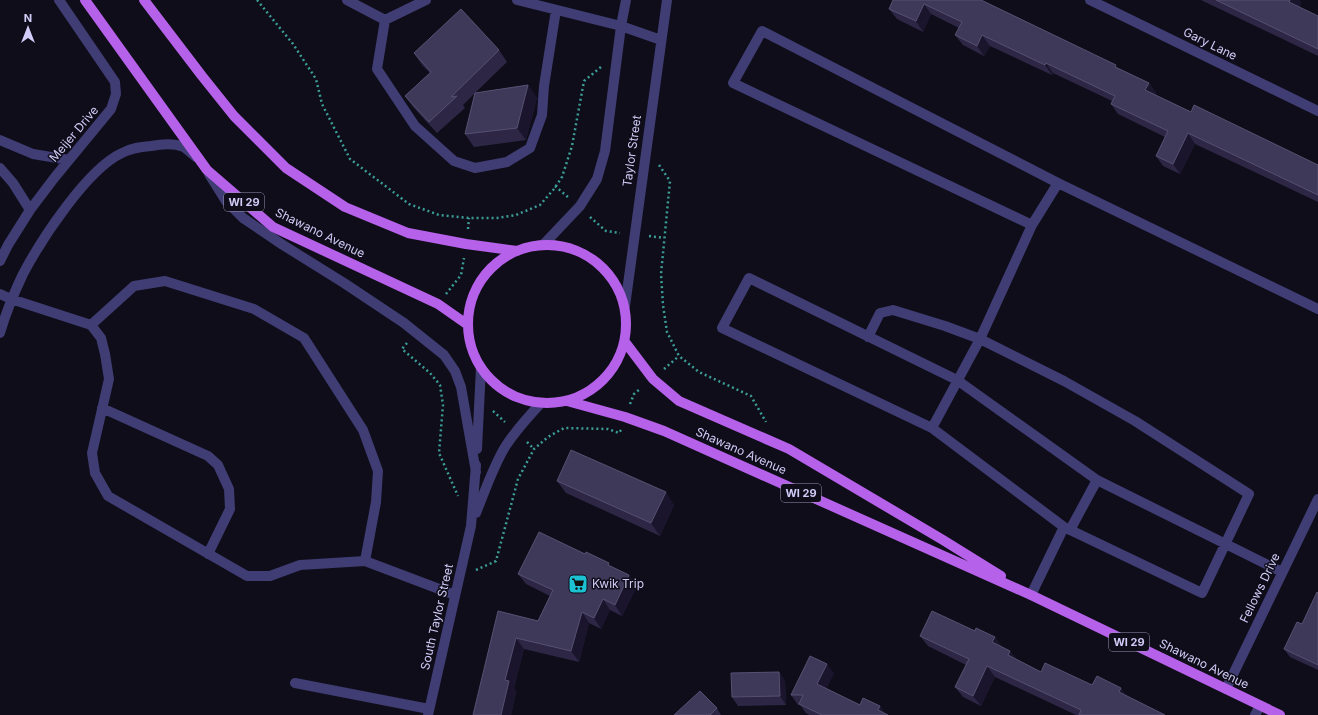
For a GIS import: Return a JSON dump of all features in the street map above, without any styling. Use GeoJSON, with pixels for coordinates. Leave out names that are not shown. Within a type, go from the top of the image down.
{"type":"FeatureCollection","features":[{"type":"Feature","properties":{"kind":"main road","name":"Shawano Avenue"},"geometry":{"type":"LineString","coordinates":[[85,0],[207,170],[273,227],[438,304],[468,325]]}},
{"type":"Feature","properties":{"kind":"main road","name":"WI 29"},"geometry":{"type":"LineString","coordinates":[[144,0],[234,116],[286,168],[352,210],[408,233],[466,244],[517,251]]}},
{"type":"Feature","properties":{"kind":"main road","name":"WI 29"},"geometry":{"type":"LineString","coordinates":[[543,245],[570,248],[595,261],[614,280],[624,306],[627,324],[625,342],[617,363],[604,380],[587,393],[567,401],[541,403],[517,398],[497,385],[481,368],[471,347],[468,325],[471,302],[481,280],[497,263],[517,251],[543,245]]}},
{"type":"Feature","properties":{"kind":"main road","name":"Shawano Avenue"},"geometry":{"type":"LineString","coordinates":[[625,342],[653,380],[679,401],[789,449],[943,540],[1031,595]]}},
{"type":"Feature","properties":{"kind":"main road","name":"Shawano Avenue"},"geometry":{"type":"LineString","coordinates":[[567,401],[624,417],[664,431],[1031,595],[1280,715]]}},
{"type":"Feature","properties":{"kind":"street","name":"Meijer Drive"},"geometry":{"type":"LineString","coordinates":[[0,261],[8,244],[30,210],[111,109],[116,94],[115,82],[59,0]]}},
{"type":"Feature","properties":{"kind":"street"},"geometry":{"type":"LineString","coordinates":[[347,0],[385,20]]}},
{"type":"Feature","properties":{"kind":"street"},"geometry":{"type":"LineString","coordinates":[[385,20],[426,0]]}},
{"type":"Feature","properties":{"kind":"street"},"geometry":{"type":"LineString","coordinates":[[517,0],[621,26],[661,40]]}},
{"type":"Feature","properties":{"kind":"street"},"geometry":{"type":"LineString","coordinates":[[543,245],[580,206],[597,179],[605,151],[621,26],[626,0]]}},
{"type":"Feature","properties":{"kind":"street","name":"Taylor Street"},"geometry":{"type":"LineString","coordinates":[[624,306],[667,0]]}},
{"type":"Feature","properties":{"kind":"street","name":"Gary Lane"},"geometry":{"type":"LineString","coordinates":[[1090,0],[1318,111]]}},
{"type":"Feature","properties":{"kind":"street"},"geometry":{"type":"LineString","coordinates":[[385,20],[377,69],[416,126],[454,161],[475,168],[507,162],[530,148],[542,115],[544,86],[556,10]]}},
{"type":"Feature","properties":{"kind":"street"},"geometry":{"type":"LineString","coordinates":[[1032,225],[733,83],[762,31],[1058,183],[1318,309]]}},
{"type":"Feature","properties":{"kind":"street"},"geometry":{"type":"LineString","coordinates":[[0,140],[33,154],[69,160]]}},
{"type":"Feature","properties":{"kind":"street"},"geometry":{"type":"LineString","coordinates":[[0,333],[12,299],[24,273],[51,229],[67,206],[96,172],[112,158],[122,152],[160,144],[174,145],[184,148],[200,160]]}},
{"type":"Feature","properties":{"kind":"street"},"geometry":{"type":"LineString","coordinates":[[0,168],[13,183],[30,210]]}},
{"type":"Feature","properties":{"kind":"street"},"geometry":{"type":"LineString","coordinates":[[207,170],[226,201],[243,218],[282,246],[344,283],[416,332],[444,355],[455,371],[461,387],[476,472]]}},
{"type":"Feature","properties":{"kind":"street"},"geometry":{"type":"LineString","coordinates":[[932,428],[980,339],[1032,225],[1058,183]]}},
{"type":"Feature","properties":{"kind":"street"},"geometry":{"type":"LineString","coordinates":[[868,337],[880,313],[893,310],[945,326],[980,339],[1064,381],[1135,421],[1248,494],[1226,545],[1202,593],[1067,528],[932,428],[722,328],[749,278],[868,337],[957,380],[1098,480],[1226,545],[1282,572]]}},
{"type":"Feature","properties":{"kind":"street"},"geometry":{"type":"LineString","coordinates":[[91,325],[134,286],[165,281],[254,309],[304,338],[363,430],[378,471],[376,502],[365,561]]}},
{"type":"Feature","properties":{"kind":"street"},"geometry":{"type":"LineString","coordinates":[[0,294],[91,325],[101,338],[109,380],[92,453],[95,473],[108,496],[246,576],[270,576],[300,565],[365,561],[455,595]]}},
{"type":"Feature","properties":{"kind":"street","name":"South Taylor Street"},"geometry":{"type":"LineString","coordinates":[[471,526],[476,472],[481,368]]}},
{"type":"Feature","properties":{"kind":"street","name":"South Taylor Street"},"geometry":{"type":"LineString","coordinates":[[428,712],[471,526],[485,488],[505,447],[520,426],[541,403]]}},
{"type":"Feature","properties":{"kind":"street"},"geometry":{"type":"LineString","coordinates":[[102,408],[208,456],[218,465],[229,489],[230,509],[208,554]]}},
{"type":"Feature","properties":{"kind":"street"},"geometry":{"type":"LineString","coordinates":[[1031,595],[1067,528],[1098,480]]}},
{"type":"Feature","properties":{"kind":"street","name":"Fellows Drive"},"geometry":{"type":"LineString","coordinates":[[1226,689],[1318,498]]}},
{"type":"Feature","properties":{"kind":"street"},"geometry":{"type":"LineString","coordinates":[[296,683],[428,712]]}},
{"type":"Feature","properties":{"kind":"street"},"geometry":{"type":"LineString","coordinates":[[1255,715],[1260,706]]}},
{"type":"Feature","properties":{"kind":"path"},"geometry":{"type":"LineString","coordinates":[[257,0],[293,44],[316,79],[322,104]]}},
{"type":"Feature","properties":{"kind":"path"},"geometry":{"type":"LineString","coordinates":[[670,181],[661,274],[663,306],[667,332],[679,356],[700,372],[750,396]]}},
{"type":"Feature","properties":{"kind":"path"},"geometry":{"type":"LineString","coordinates":[[555,186],[572,201]]}},
{"type":"Feature","properties":{"kind":"path"},"geometry":{"type":"LineString","coordinates":[[589,216],[606,231],[621,233]]}},
{"type":"Feature","properties":{"kind":"path"},"geometry":{"type":"LineString","coordinates":[[438,304],[461,275],[469,218]]}},
{"type":"Feature","properties":{"kind":"path"},"geometry":{"type":"LineString","coordinates":[[643,235],[664,238]]}},
{"type":"Feature","properties":{"kind":"path"},"geometry":{"type":"LineString","coordinates":[[416,332],[402,349],[430,373],[440,385],[443,405],[439,453],[458,497]]}},
{"type":"Feature","properties":{"kind":"path"},"geometry":{"type":"LineString","coordinates":[[662,370],[679,356]]}},
{"type":"Feature","properties":{"kind":"path"},"geometry":{"type":"LineString","coordinates":[[629,407],[634,394],[645,384]]}},
{"type":"Feature","properties":{"kind":"path"},"geometry":{"type":"LineString","coordinates":[[496,562],[518,479],[534,449],[548,437],[564,428],[608,429],[619,433],[622,426]]}},
{"type":"Feature","properties":{"kind":"building"},"geometry":{"type":"Polygon","coordinates":[[[893,0],[981,0],[1116,65],[1115,67],[1149,83],[1145,90],[1191,112],[1194,105],[1318,165],[1318,195],[1188,133],[1173,164],[1156,156],[1168,131],[1111,104],[1115,96],[1046,63],[1045,65],[982,35],[977,46],[955,35],[962,22],[924,4],[916,21],[889,9],[893,0]]]}},
{"type":"Feature","properties":{"kind":"building"},"geometry":{"type":"Polygon","coordinates":[[[1216,0],[1290,0],[1289,2],[1318,16],[1318,49],[1216,0]]]}},
{"type":"Feature","properties":{"kind":"building"},"geometry":{"type":"Polygon","coordinates":[[[461,9],[499,50],[451,97],[457,96],[429,122],[405,96],[431,72],[414,53],[461,9]]]}},
{"type":"Feature","properties":{"kind":"building"},"geometry":{"type":"Polygon","coordinates":[[[528,85],[517,128],[465,134],[475,93],[528,85]]]}},
{"type":"Feature","properties":{"kind":"building"},"geometry":{"type":"Polygon","coordinates":[[[571,450],[666,492],[651,523],[557,481],[571,450]]]}},
{"type":"Feature","properties":{"kind":"building"},"geometry":{"type":"Polygon","coordinates":[[[539,532],[585,554],[586,552],[629,575],[615,605],[603,599],[594,618],[582,612],[571,651],[516,638],[505,680],[509,681],[501,715],[473,715],[498,611],[538,621],[553,590],[518,574],[539,532]]]}},
{"type":"Feature","properties":{"kind":"building"},"geometry":{"type":"Polygon","coordinates":[[[1317,592],[1318,665],[1284,649],[1297,622],[1302,624],[1317,592]]]}},
{"type":"Feature","properties":{"kind":"building"},"geometry":{"type":"Polygon","coordinates":[[[932,611],[975,631],[976,628],[995,637],[992,642],[1010,651],[1008,655],[1041,672],[1045,663],[1092,685],[1097,676],[1121,688],[1119,692],[1165,715],[1079,715],[1081,710],[987,666],[973,696],[955,687],[969,659],[920,636],[932,611]]]}},
{"type":"Feature","properties":{"kind":"building"},"geometry":{"type":"Polygon","coordinates":[[[810,656],[827,664],[817,684],[860,705],[863,698],[880,706],[878,710],[888,715],[822,715],[799,704],[803,695],[791,695],[810,656]]]}},
{"type":"Feature","properties":{"kind":"building"},"geometry":{"type":"Polygon","coordinates":[[[779,672],[780,696],[732,697],[731,673],[779,672]]]}},
{"type":"Feature","properties":{"kind":"building"},"geometry":{"type":"Polygon","coordinates":[[[700,691],[717,708],[710,715],[674,715],[700,691]]]}},
{"type":"Feature","properties":{"kind":"place","name":"Kwik Trip"},"geometry":{"type":"Point","coordinates":[578,584]}}]}
